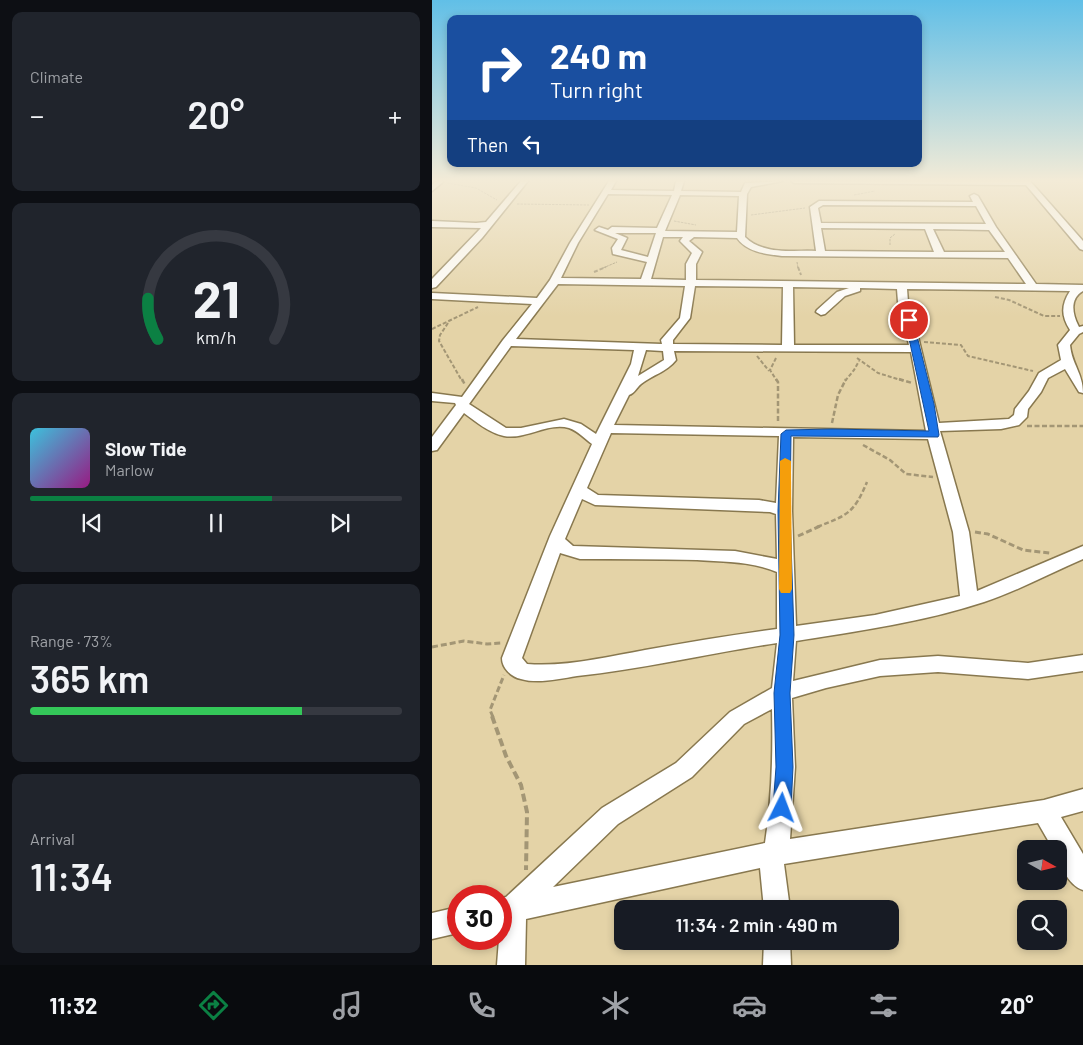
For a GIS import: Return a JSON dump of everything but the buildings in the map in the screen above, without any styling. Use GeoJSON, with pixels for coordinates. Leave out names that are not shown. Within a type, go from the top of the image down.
{"type":"FeatureCollection","features":[{"type":"Feature","properties":{"kind":"street"},"geometry":{"type":"LineString","coordinates":[[432,285],[445,266],[487,226]]}},
{"type":"Feature","properties":{"kind":"street"},"geometry":{"type":"LineString","coordinates":[[432,446],[507,342],[555,281],[574,243],[585,226]]}},
{"type":"Feature","properties":{"kind":"street"},"geometry":{"type":"LineString","coordinates":[[645,283],[663,226]]}},
{"type":"Feature","properties":{"kind":"street"},"geometry":{"type":"LineString","coordinates":[[741,226],[740,234],[747,244],[760,250],[797,253],[1011,254]]}},
{"type":"Feature","properties":{"kind":"street"},"geometry":{"type":"LineString","coordinates":[[818,226],[821,253]]}},
{"type":"Feature","properties":{"kind":"street"},"geometry":{"type":"LineString","coordinates":[[928,226],[940,254]]}},
{"type":"Feature","properties":{"kind":"street"},"geometry":{"type":"LineString","coordinates":[[930,226],[992,227],[1036,287],[1057,293],[1068,300]]}},
{"type":"Feature","properties":{"kind":"street"},"geometry":{"type":"LineString","coordinates":[[1065,226],[1082,246]]}},
{"type":"Feature","properties":{"kind":"street"},"geometry":{"type":"LineString","coordinates":[[583,230],[740,234]]}},
{"type":"Feature","properties":{"kind":"street"},"geometry":{"type":"LineString","coordinates":[[599,230],[622,237],[616,251],[652,261]]}},
{"type":"Feature","properties":{"kind":"street"},"geometry":{"type":"LineString","coordinates":[[621,397],[637,381],[667,364],[670,360],[667,347],[669,338],[685,318],[686,303],[691,283],[691,264],[697,252],[684,241],[692,234]]}},
{"type":"Feature","properties":{"kind":"street"},"geometry":{"type":"LineString","coordinates":[[555,281],[1080,288]]}},
{"type":"Feature","properties":{"kind":"street"},"geometry":{"type":"LineString","coordinates":[[786,348],[788,284]]}},
{"type":"Feature","properties":{"kind":"street"},"geometry":{"type":"LineString","coordinates":[[807,284],[835,299]]}},
{"type":"Feature","properties":{"kind":"street"},"geometry":{"type":"LineString","coordinates":[[821,312],[845,292],[875,286]]}},
{"type":"Feature","properties":{"kind":"street"},"geometry":{"type":"LineString","coordinates":[[902,286],[903,302],[960,532],[969,600]]}},
{"type":"Feature","properties":{"kind":"street"},"geometry":{"type":"LineString","coordinates":[[1080,288],[1068,300],[1068,314],[1072,325],[1079,330],[1064,345],[1067,361],[1082,389]]}},
{"type":"Feature","properties":{"kind":"street"},"geometry":{"type":"LineString","coordinates":[[432,296],[540,301]]}},
{"type":"Feature","properties":{"kind":"street"},"geometry":{"type":"LineString","coordinates":[[507,342],[641,347],[849,349],[914,346]]}},
{"type":"Feature","properties":{"kind":"street"},"geometry":{"type":"LineString","coordinates":[[641,347],[637,364],[578,489],[520,636],[511,661],[522,672],[539,673],[600,666],[875,622],[969,600],[1021,580],[1079,554]]}},
{"type":"Feature","properties":{"kind":"street"},"geometry":{"type":"LineString","coordinates":[[432,397],[456,398],[460,400],[462,405],[502,432],[518,433],[552,425],[570,424],[602,436],[934,432],[950,424],[1008,424],[1020,417],[1022,409],[1035,392],[1043,376],[1050,370],[1062,366],[1067,361]]}},
{"type":"Feature","properties":{"kind":"street"},"geometry":{"type":"LineString","coordinates":[[776,900],[773,854],[782,808],[784,767],[782,693],[787,635],[783,433]]}},
{"type":"Feature","properties":{"kind":"street"},"geometry":{"type":"LineString","coordinates":[[578,489],[595,500],[759,505],[784,511]]}},
{"type":"Feature","properties":{"kind":"street"},"geometry":{"type":"LineString","coordinates":[[557,540],[567,550],[580,553],[668,553],[750,557],[785,569]]}},
{"type":"Feature","properties":{"kind":"street"},"geometry":{"type":"LineString","coordinates":[[512,905],[533,888],[610,816],[676,775],[738,718],[782,693],[826,680],[880,668],[938,664],[1028,671],[1082,663]]}},
{"type":"Feature","properties":{"kind":"street"},"geometry":{"type":"LineString","coordinates":[[512,908],[773,854],[1044,811],[1082,800]]}},
{"type":"Feature","properties":{"kind":"street"},"geometry":{"type":"LineString","coordinates":[[1044,811],[1082,878]]}},
{"type":"Feature","properties":{"kind":"street"},"geometry":{"type":"LineString","coordinates":[[432,926],[447,923]]}},
{"type":"Feature","properties":{"kind":"street"},"geometry":{"type":"LineString","coordinates":[[510,950],[511,965]]}},
{"type":"Feature","properties":{"kind":"street"},"geometry":{"type":"LineString","coordinates":[[778,950],[778,965]]}},
{"type":"Feature","properties":{"kind":"path"},"geometry":{"type":"LineString","coordinates":[[895,254],[890,250],[890,238],[895,234],[892,228],[896,226]]}},
{"type":"Feature","properties":{"kind":"path"},"geometry":{"type":"LineString","coordinates":[[797,253],[798,271],[807,284]]}},
{"type":"Feature","properties":{"kind":"path"},"geometry":{"type":"LineString","coordinates":[[587,272],[597,271],[632,256]]}},
{"type":"Feature","properties":{"kind":"path"},"geometry":{"type":"LineString","coordinates":[[970,287],[986,294],[1009,300],[1044,316],[1056,317],[1068,314]]}},
{"type":"Feature","properties":{"kind":"path"},"geometry":{"type":"LineString","coordinates":[[432,329],[448,323],[461,314],[500,298]]}},
{"type":"Feature","properties":{"kind":"path"},"geometry":{"type":"LineString","coordinates":[[448,323],[440,335],[439,342],[455,370],[471,392]]}},
{"type":"Feature","properties":{"kind":"path"},"geometry":{"type":"LineString","coordinates":[[914,346],[961,345],[968,356],[1030,371],[1050,370]]}},
{"type":"Feature","properties":{"kind":"path"},"geometry":{"type":"LineString","coordinates":[[754,348],[758,357],[778,382],[778,424],[783,433]]}},
{"type":"Feature","properties":{"kind":"path"},"geometry":{"type":"LineString","coordinates":[[770,373],[773,362],[786,348]]}},
{"type":"Feature","properties":{"kind":"path"},"geometry":{"type":"LineString","coordinates":[[849,349],[859,361],[878,373],[924,386]]}},
{"type":"Feature","properties":{"kind":"path"},"geometry":{"type":"LineString","coordinates":[[832,432],[834,411],[844,381],[856,371],[859,361]]}},
{"type":"Feature","properties":{"kind":"path"},"geometry":{"type":"LineString","coordinates":[[1008,424],[1042,427],[1082,426]]}},
{"type":"Feature","properties":{"kind":"path"},"geometry":{"type":"LineString","coordinates":[[849,432],[862,444],[890,460],[906,474],[946,478]]}},
{"type":"Feature","properties":{"kind":"path"},"geometry":{"type":"LineString","coordinates":[[785,546],[813,527],[852,510],[867,482]]}},
{"type":"Feature","properties":{"kind":"path"},"geometry":{"type":"LineString","coordinates":[[960,532],[984,533],[1023,550],[1079,554]]}},
{"type":"Feature","properties":{"kind":"path"},"geometry":{"type":"LineString","coordinates":[[432,647],[464,641],[498,644],[520,636]]}},
{"type":"Feature","properties":{"kind":"path"},"geometry":{"type":"LineString","coordinates":[[511,661],[494,694],[490,710],[506,756],[521,785],[527,812],[526,873],[533,888]]}},
{"type":"Feature","properties":{"kind":"slow traffic"},"geometry":{"type":"LineString","coordinates":[[785,461],[786,589]]}},
{"type":"Feature","properties":{"kind":"route"},"geometry":{"type":"LineString","coordinates":[[782,808],[784,767],[782,693],[787,635],[784,511],[786,434],[832,432],[934,435],[929,404],[909,320]]}}]}
